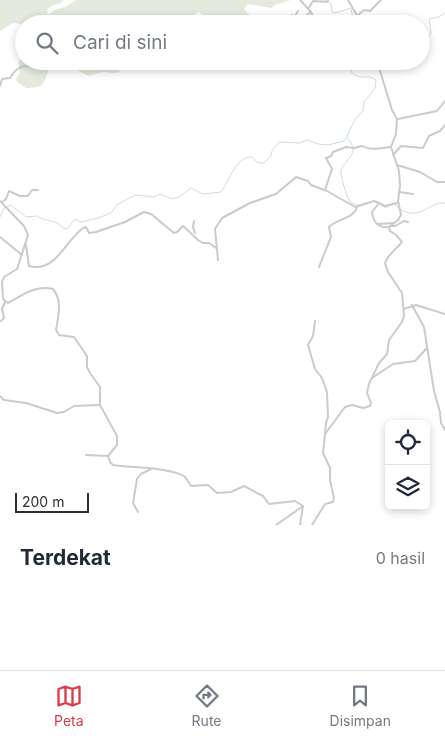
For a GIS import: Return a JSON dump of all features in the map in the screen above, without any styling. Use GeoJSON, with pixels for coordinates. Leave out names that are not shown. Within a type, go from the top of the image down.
{"type":"FeatureCollection","features":[{"type":"Feature","properties":{"kind":"street"},"geometry":{"type":"LineString","coordinates":[[300,0],[312,15]]}},
{"type":"Feature","properties":{"kind":"street"},"geometry":{"type":"LineString","coordinates":[[348,0],[356,15]]}},
{"type":"Feature","properties":{"kind":"street"},"geometry":{"type":"LineString","coordinates":[[358,15],[364,10],[370,11],[381,0]]}},
{"type":"Feature","properties":{"kind":"street"},"geometry":{"type":"LineString","coordinates":[[308,9],[313,1],[328,1]]}},
{"type":"Feature","properties":{"kind":"street"},"geometry":{"type":"LineString","coordinates":[[296,15],[298,11]]}},
{"type":"Feature","properties":{"kind":"street"},"geometry":{"type":"LineString","coordinates":[[306,15],[310,12]]}},
{"type":"Feature","properties":{"kind":"street"},"geometry":{"type":"LineString","coordinates":[[0,86],[2,79],[10,78],[17,70]]}},
{"type":"Feature","properties":{"kind":"street"},"geometry":{"type":"LineString","coordinates":[[380,70],[392,110],[398,119],[396,134],[391,147],[400,183],[398,203],[401,215],[390,226]]}},
{"type":"Feature","properties":{"kind":"street"},"geometry":{"type":"LineString","coordinates":[[398,119],[436,112],[445,101]]}},
{"type":"Feature","properties":{"kind":"street"},"geometry":{"type":"LineString","coordinates":[[442,106],[445,110]]}},
{"type":"Feature","properties":{"kind":"street"},"geometry":{"type":"LineString","coordinates":[[393,155],[401,146],[423,148],[429,136],[440,131],[445,125]]}},
{"type":"Feature","properties":{"kind":"street"},"geometry":{"type":"LineString","coordinates":[[325,190],[332,170],[326,158],[331,156],[333,152],[346,147],[362,146],[371,149],[391,147]]}},
{"type":"Feature","properties":{"kind":"street"},"geometry":{"type":"LineString","coordinates":[[397,165],[420,172],[437,182],[445,182]]}},
{"type":"Feature","properties":{"kind":"street"},"geometry":{"type":"LineString","coordinates":[[218,260],[215,229],[223,217],[250,203],[276,194],[295,177],[308,181],[311,185],[358,207]]}},
{"type":"Feature","properties":{"kind":"street"},"geometry":{"type":"LineString","coordinates":[[1,321],[4,318],[2,309],[5,302],[3,299],[2,282],[4,277],[17,269],[28,231],[1,202],[7,197],[9,191],[25,197],[32,190],[38,190]]}},
{"type":"Feature","properties":{"kind":"street"},"geometry":{"type":"LineString","coordinates":[[399,192],[413,194]]}},
{"type":"Feature","properties":{"kind":"street"},"geometry":{"type":"LineString","coordinates":[[319,266],[332,237],[330,227],[334,221],[352,215],[358,207],[372,202],[385,206],[398,203]]}},
{"type":"Feature","properties":{"kind":"street"},"geometry":{"type":"LineString","coordinates":[[379,203],[372,214],[382,227],[395,226],[404,221],[408,222]]}},
{"type":"Feature","properties":{"kind":"street"},"geometry":{"type":"LineString","coordinates":[[26,243],[29,266],[42,267],[54,260],[72,237],[84,227],[89,233],[96,232],[125,222],[144,212],[151,214],[174,233],[182,226],[199,241],[209,243],[217,248]]}},
{"type":"Feature","properties":{"kind":"street"},"geometry":{"type":"LineString","coordinates":[[194,221],[195,233]]}},
{"type":"Feature","properties":{"kind":"street"},"geometry":{"type":"LineString","coordinates":[[378,224],[395,223]]}},
{"type":"Feature","properties":{"kind":"street"},"geometry":{"type":"LineString","coordinates":[[325,433],[343,408],[347,406],[363,408],[370,406],[371,403],[367,391],[379,363],[387,354],[389,340],[403,319],[402,293],[388,272],[385,263],[402,242],[390,231],[390,226]]}},
{"type":"Feature","properties":{"kind":"street"},"geometry":{"type":"LineString","coordinates":[[186,230],[193,227]]}},
{"type":"Feature","properties":{"kind":"street"},"geometry":{"type":"LineString","coordinates":[[0,237],[22,255]]}},
{"type":"Feature","properties":{"kind":"street"},"geometry":{"type":"LineString","coordinates":[[5,302],[8,303],[31,290],[54,289],[59,298],[56,330],[59,335],[74,337],[86,356],[87,367],[100,387],[100,405],[113,428],[117,441],[117,445],[108,456]]}},
{"type":"Feature","properties":{"kind":"street"},"geometry":{"type":"LineString","coordinates":[[404,309],[412,305],[426,307],[445,314]]}},
{"type":"Feature","properties":{"kind":"street"},"geometry":{"type":"LineString","coordinates":[[412,305],[423,323],[434,391],[441,423],[445,430]]}},
{"type":"Feature","properties":{"kind":"street"},"geometry":{"type":"LineString","coordinates":[[312,525],[325,504],[333,502],[334,498],[330,480],[330,466],[323,452],[328,417],[327,392],[322,378],[315,369],[308,345],[313,336],[315,321]]}},
{"type":"Feature","properties":{"kind":"street"},"geometry":{"type":"LineString","coordinates":[[372,378],[393,364],[416,360],[427,348]]}},
{"type":"Feature","properties":{"kind":"street"},"geometry":{"type":"LineString","coordinates":[[0,396],[4,400],[26,403],[57,413],[64,412],[74,406],[100,405]]}},
{"type":"Feature","properties":{"kind":"street"},"geometry":{"type":"LineString","coordinates":[[86,454],[108,456]]}},
{"type":"Feature","properties":{"kind":"street"},"geometry":{"type":"LineString","coordinates":[[108,456],[113,465],[179,474],[191,486],[208,485],[217,493],[231,492],[244,486],[263,496],[269,504],[295,501],[303,506]]}},
{"type":"Feature","properties":{"kind":"street"},"geometry":{"type":"LineString","coordinates":[[138,512],[133,503],[137,479],[150,469]]}},
{"type":"Feature","properties":{"kind":"street"},"geometry":{"type":"LineString","coordinates":[[276,525],[303,506]]}},
{"type":"Feature","properties":{"kind":"street"},"geometry":{"type":"LineString","coordinates":[[300,525],[303,506]]}},
{"type":"Feature","properties":{"kind":"green space"},"geometry":{"type":"Polygon","coordinates":[[[0,0],[64,0],[48,9],[48,15],[15,15],[15,23],[0,31],[0,0]]]}},
{"type":"Feature","properties":{"kind":"green space"},"geometry":{"type":"Polygon","coordinates":[[[76,0],[291,0],[271,8],[248,4],[244,9],[250,15],[203,15],[199,12],[193,15],[48,15],[54,10],[65,7],[76,0]]]}},
{"type":"Feature","properties":{"kind":"green space"},"geometry":{"type":"Polygon","coordinates":[[[19,70],[49,70],[44,82],[37,87],[26,88],[17,82],[16,79],[20,73],[19,70]]]}},
{"type":"Feature","properties":{"kind":"green space"},"geometry":{"type":"Polygon","coordinates":[[[78,70],[120,71],[113,73],[102,72],[89,76],[78,70]]]}},
{"type":"Feature","properties":{"kind":"waterway"},"geometry":{"type":"LineString","coordinates":[[321,1],[328,1],[331,4],[332,12],[335,13],[351,8],[352,15]]}},
{"type":"Feature","properties":{"kind":"waterway"},"geometry":{"type":"LineString","coordinates":[[430,19],[439,17],[445,13]]}},
{"type":"Feature","properties":{"kind":"waterway"},"geometry":{"type":"LineString","coordinates":[[430,26],[430,35]]}},
{"type":"Feature","properties":{"kind":"waterway"},"geometry":{"type":"LineString","coordinates":[[0,217],[4,208],[11,205],[26,217],[37,216],[57,223],[67,229],[75,219],[81,222],[111,213],[117,205],[135,195],[154,197],[160,194],[172,199],[179,197],[191,188],[203,194],[221,192],[233,170],[242,160],[252,157],[258,163],[264,163],[271,156],[272,151],[279,142],[300,143],[307,140],[328,145],[344,141],[356,118],[363,111],[364,102],[375,88],[376,80],[370,77],[355,75],[351,72],[352,70]]}},
{"type":"Feature","properties":{"kind":"waterway"},"geometry":{"type":"LineString","coordinates":[[348,139],[352,145],[353,152],[341,171],[350,202],[359,205]]}},
{"type":"Feature","properties":{"kind":"waterway"},"geometry":{"type":"LineString","coordinates":[[394,204],[403,211],[415,213],[439,203],[445,203]]}},
{"type":"Feature","properties":{"kind":"waterway"},"geometry":{"type":"LineString","coordinates":[[381,205],[388,207]]}}]}
